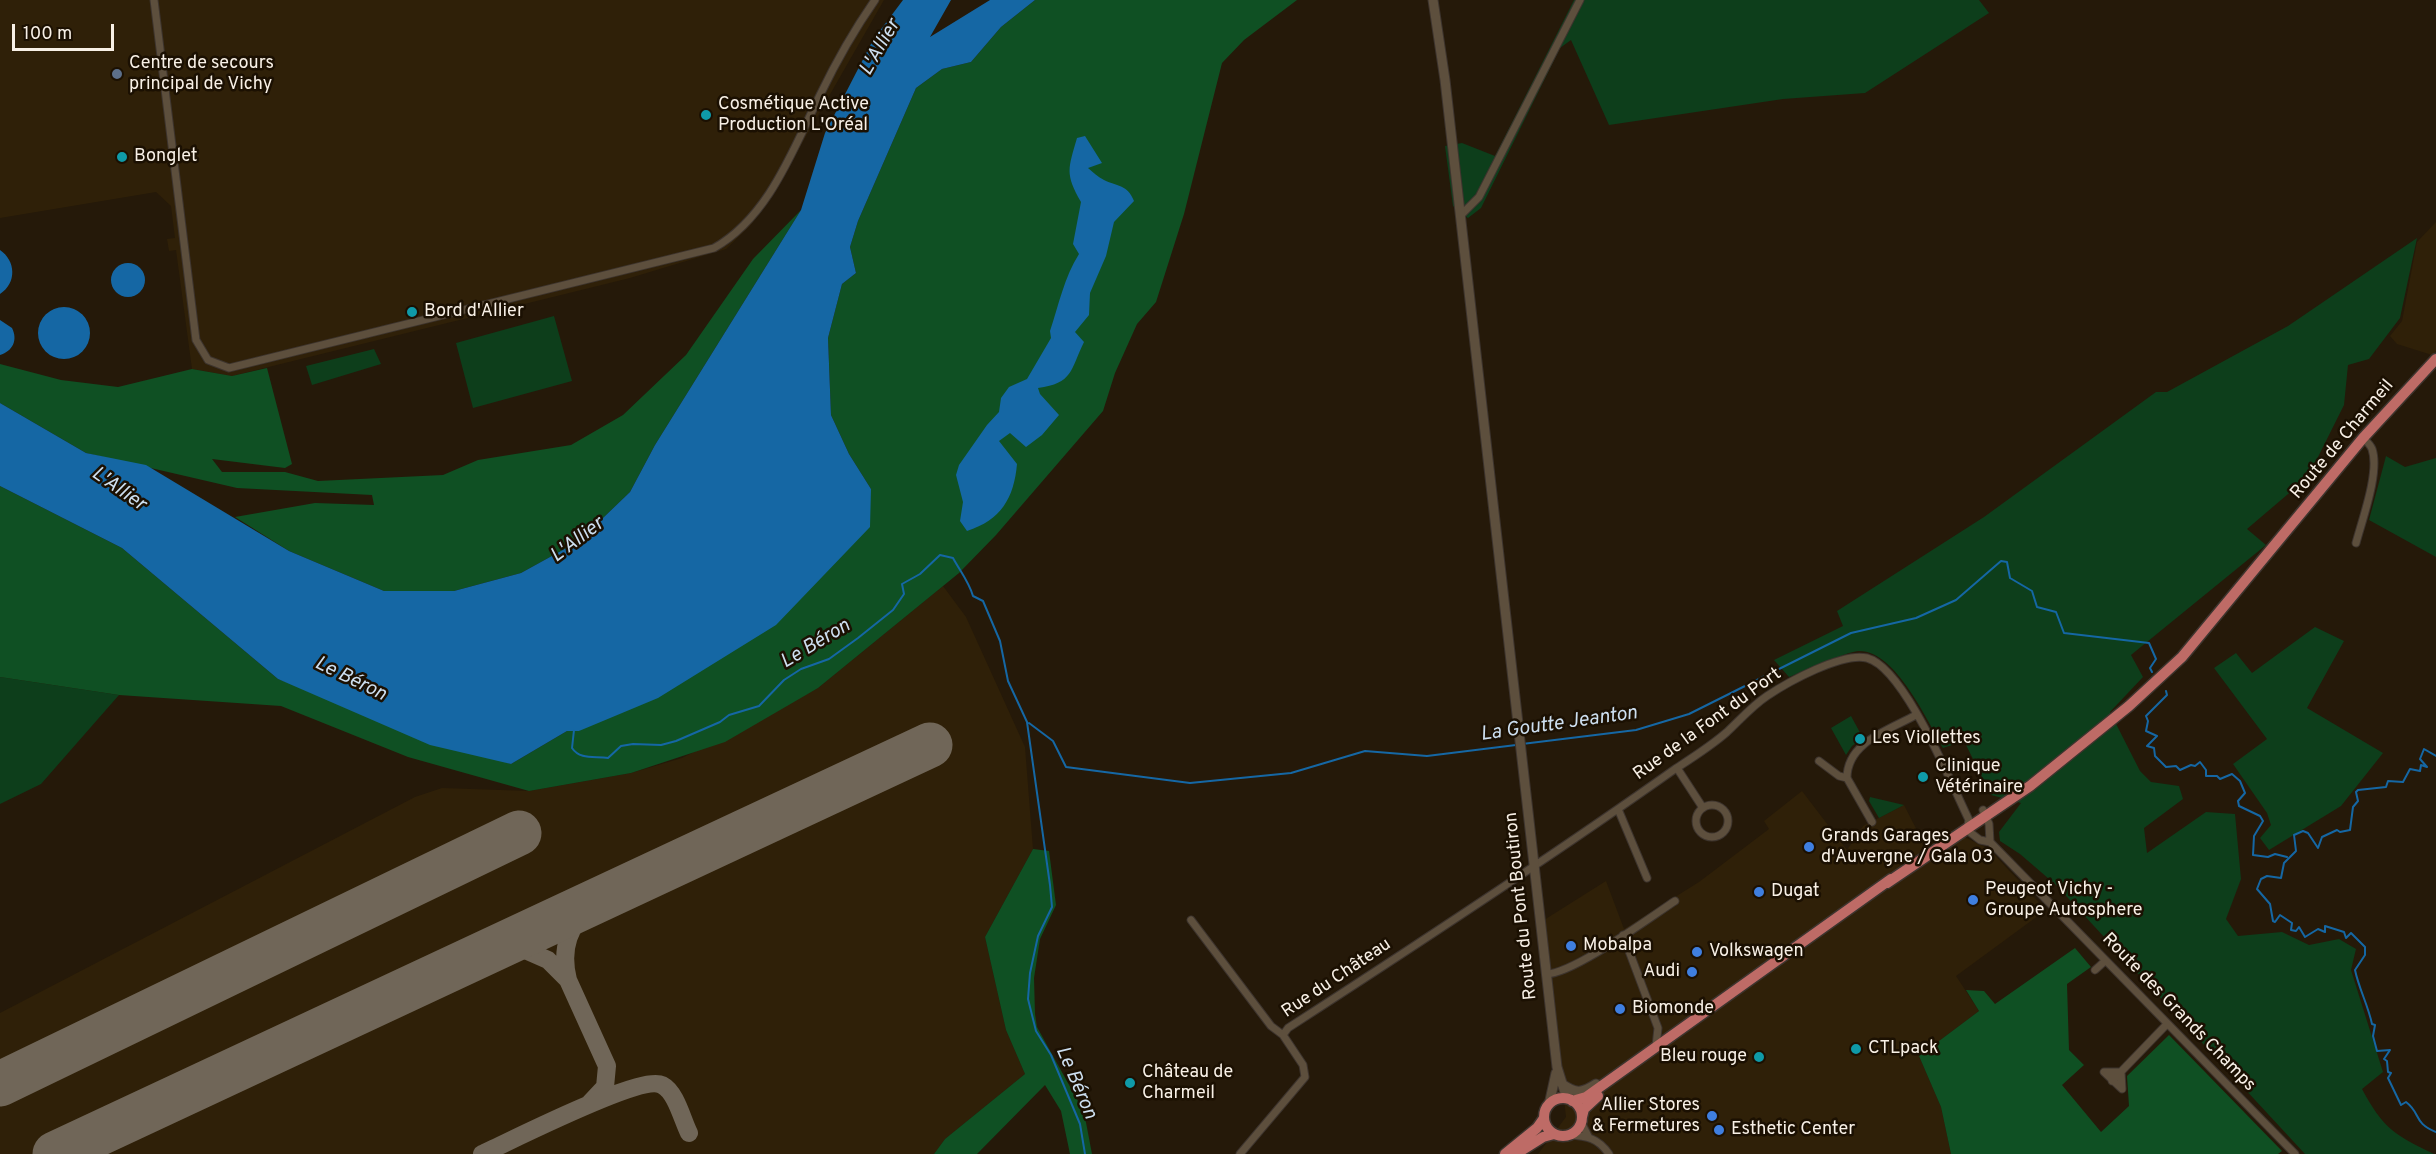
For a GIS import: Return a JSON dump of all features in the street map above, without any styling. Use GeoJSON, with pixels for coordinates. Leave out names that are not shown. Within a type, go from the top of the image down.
{"type":"FeatureCollection","features":[{"type":"Feature","properties":{"kind":"main road","name":"Route du Pont Boutiron"},"geometry":{"type":"LineString","coordinates":[[1433,0],[1460,216],[1557,1067],[1569,1100]]}},
{"type":"Feature","properties":{"kind":"main road","name":"Route de Charmeil"},"geometry":{"type":"LineString","coordinates":[[1707,1012],[2094,734],[2129,706],[2182,657],[2365,440],[2436,360]]}},
{"type":"Feature","properties":{"kind":"main road"},"geometry":{"type":"LineString","coordinates":[[1505,1154],[1537,1128],[1549,1105],[1557,1100],[1586,1097],[1707,1012]]}},
{"type":"Feature","properties":{"kind":"main road"},"geometry":{"type":"LineString","coordinates":[[1516,1154],[1543,1137],[1554,1134],[1569,1135],[1577,1130],[1589,1103],[1707,1012]]}},
{"type":"Feature","properties":{"kind":"main road"},"geometry":{"type":"LineString","coordinates":[[1562,1084],[1575,1092],[1584,1092],[1643,1055]]}},
{"type":"Feature","properties":{"kind":"main road","name":"Route du Pont Boutiron"},"geometry":{"type":"LineString","coordinates":[[1549,1105],[1557,1067]]}},
{"type":"Feature","properties":{"kind":"main road"},"geometry":{"type":"LineString","coordinates":[[1569,1100],[1579,1107],[1581,1119]]}},
{"type":"Feature","properties":{"kind":"main road"},"geometry":{"type":"LineString","coordinates":[[1544,1118],[1547,1128],[1554,1134]]}},
{"type":"Feature","properties":{"kind":"street"},"geometry":{"type":"LineString","coordinates":[[154,0],[196,340],[208,360],[229,368],[714,248],[742,228],[757,211],[801,135],[855,28],[875,0]]}},
{"type":"Feature","properties":{"kind":"street"},"geometry":{"type":"LineString","coordinates":[[1460,216],[1479,197],[1580,0]]}},
{"type":"Feature","properties":{"kind":"street"},"geometry":{"type":"LineString","coordinates":[[2356,543],[2372,479],[2373,454],[2365,440]]}},
{"type":"Feature","properties":{"kind":"street","name":"Rue de la Font du Port"},"geometry":{"type":"LineString","coordinates":[[1534,867],[1677,768],[1726,732],[1767,696],[1792,681],[1852,657],[1869,659],[1879,665],[1897,684],[1932,740],[1968,825]]}},
{"type":"Feature","properties":{"kind":"street"},"geometry":{"type":"LineString","coordinates":[[1872,822],[1847,778],[1850,758],[1861,746],[1916,715]]}},
{"type":"Feature","properties":{"kind":"street"},"geometry":{"type":"LineString","coordinates":[[1819,760],[1839,776],[1847,778]]}},
{"type":"Feature","properties":{"kind":"street"},"geometry":{"type":"LineString","coordinates":[[1677,768],[1703,808]]}},
{"type":"Feature","properties":{"kind":"street"},"geometry":{"type":"LineString","coordinates":[[1713,806],[1725,814],[1727,821],[1722,833],[1715,837],[1706,836],[1697,828],[1696,820],[1703,808],[1713,806]]}},
{"type":"Feature","properties":{"kind":"street"},"geometry":{"type":"LineString","coordinates":[[1618,809],[1647,878]]}},
{"type":"Feature","properties":{"kind":"street"},"geometry":{"type":"LineString","coordinates":[[1985,813],[1990,842]]}},
{"type":"Feature","properties":{"kind":"street","name":"Route des Grands Champs"},"geometry":{"type":"LineString","coordinates":[[1968,825],[1980,840],[1990,842],[2295,1154]]}},
{"type":"Feature","properties":{"kind":"street","name":"Rue du Château"},"geometry":{"type":"LineString","coordinates":[[1240,1154],[1305,1077],[1303,1065],[1283,1035],[1288,1029],[1534,867]]}},
{"type":"Feature","properties":{"kind":"street"},"geometry":{"type":"LineString","coordinates":[[1546,974],[1579,962],[1676,901]]}},
{"type":"Feature","properties":{"kind":"street"},"geometry":{"type":"LineString","coordinates":[[1191,920],[1271,1026],[1283,1035]]}},
{"type":"Feature","properties":{"kind":"street"},"geometry":{"type":"LineString","coordinates":[[1623,935],[1658,1028],[1656,1046]]}},
{"type":"Feature","properties":{"kind":"street"},"geometry":{"type":"LineString","coordinates":[[2096,970],[2105,961]]}},
{"type":"Feature","properties":{"kind":"street"},"geometry":{"type":"LineString","coordinates":[[2112,1081],[2167,1024]]}},
{"type":"Feature","properties":{"kind":"street"},"geometry":{"type":"LineString","coordinates":[[1658,1028],[1673,1034]]}},
{"type":"Feature","properties":{"kind":"street"},"geometry":{"type":"LineString","coordinates":[[2104,1072],[2121,1072],[2121,1089],[2104,1072]]}},
{"type":"Feature","properties":{"kind":"street"},"geometry":{"type":"LineString","coordinates":[[1581,1119],[1588,1136]]}},
{"type":"Feature","properties":{"kind":"street"},"geometry":{"type":"LineString","coordinates":[[1569,1135],[1588,1136],[1599,1143],[1609,1154]]}},
{"type":"Feature","properties":{"kind":"shaded area"},"geometry":{"type":"Polygon","coordinates":[[[0,0],[884,0],[772,196],[750,226],[726,249],[630,278],[232,376],[192,369],[176,250],[169,251],[167,239],[175,238],[171,206],[156,192],[0,218],[0,0]]]}},
{"type":"Feature","properties":{"kind":"shaded area"},"geometry":{"type":"Polygon","coordinates":[[[2436,222],[2436,351],[2432,355],[2397,344],[2390,336],[2402,321],[2417,242],[2436,222]]]}},
{"type":"Feature","properties":{"kind":"shaded area"},"geometry":{"type":"Polygon","coordinates":[[[943,586],[966,617],[1025,747],[1033,849],[985,937],[1006,1030],[1025,1074],[945,1139],[934,1154],[0,1154],[0,1013],[415,797],[442,788],[529,791],[631,773],[682,758],[818,688],[943,586]]]}},
{"type":"Feature","properties":{"kind":"shaded area"},"geometry":{"type":"Polygon","coordinates":[[[1802,791],[1847,850],[1863,826],[1904,805],[1924,844],[1946,828],[1989,849],[2046,910],[1956,976],[1979,1011],[1919,1056],[1941,1107],[1951,1154],[1538,1154],[1566,1117],[1544,920],[1606,881],[1624,929],[1699,882],[1769,829],[1764,821],[1802,791]]]}},
{"type":"Feature","properties":{"kind":"green space"},"geometry":{"type":"Polygon","coordinates":[[[1035,0],[1297,0],[1244,40],[1222,63],[1184,214],[1156,302],[1137,324],[1115,373],[1103,411],[996,535],[959,573],[818,688],[725,742],[631,773],[529,791],[408,757],[281,706],[119,695],[0,677],[0,486],[122,548],[278,679],[511,764],[567,731],[579,731],[871,489],[849,454],[831,415],[828,338],[842,284],[856,273],[850,247],[858,221],[916,88],[942,69],[971,62],[1001,27],[1035,0]]]}},
{"type":"Feature","properties":{"kind":"green space"},"geometry":{"type":"Polygon","coordinates":[[[1574,0],[1979,0],[1989,13],[1865,93],[1783,99],[1609,125],[1571,40],[1560,48],[1481,208],[1468,218],[1453,206],[1445,146],[1462,143],[1495,156],[1574,0]]]}},
{"type":"Feature","properties":{"kind":"green space"},"geometry":{"type":"Polygon","coordinates":[[[801,210],[655,445],[630,492],[579,541],[521,573],[454,591],[384,591],[289,551],[235,517],[315,503],[374,505],[372,495],[237,488],[86,453],[0,403],[0,364],[61,380],[118,387],[192,369],[232,376],[267,368],[292,464],[285,468],[212,459],[222,472],[285,472],[318,481],[443,475],[478,460],[571,445],[623,415],[686,355],[753,259],[801,210]]]}},
{"type":"Feature","properties":{"kind":"green space"},"geometry":{"type":"Polygon","coordinates":[[[2417,238],[2400,318],[2369,359],[2348,365],[2344,405],[2308,477],[2247,529],[2266,545],[2131,655],[2143,677],[2110,712],[2140,771],[2151,782],[2179,786],[2183,799],[2144,828],[2147,853],[2206,812],[2235,814],[2241,879],[2226,919],[2238,936],[2282,932],[2309,945],[2339,939],[2356,949],[2351,970],[2383,1072],[2362,1089],[2383,1122],[2399,1135],[2434,1154],[2305,1154],[2056,885],[2020,854],[2000,841],[1999,832],[2021,803],[1991,795],[1964,741],[1943,748],[1909,689],[1885,662],[1872,654],[1858,651],[1834,658],[1789,677],[1774,660],[1843,626],[1837,611],[1984,517],[2156,392],[2167,392],[2288,326],[2417,238]]]}},
{"type":"Feature","properties":{"kind":"green space"},"geometry":{"type":"Polygon","coordinates":[[[554,316],[572,381],[473,408],[456,343],[554,316]]]}},
{"type":"Feature","properties":{"kind":"green space"},"geometry":{"type":"Polygon","coordinates":[[[374,349],[381,364],[312,385],[306,366],[374,349]]]}},
{"type":"Feature","properties":{"kind":"green space"},"geometry":{"type":"Polygon","coordinates":[[[2386,456],[2405,467],[2436,458],[2436,557],[2369,520],[2386,456]]]}},
{"type":"Feature","properties":{"kind":"green space"},"geometry":{"type":"Polygon","coordinates":[[[2315,627],[2344,641],[2307,708],[2383,753],[2341,806],[2269,850],[2260,838],[2271,825],[2267,813],[2233,764],[2267,739],[2214,668],[2236,653],[2252,673],[2315,627]]]}},
{"type":"Feature","properties":{"kind":"green space"},"geometry":{"type":"Polygon","coordinates":[[[0,677],[119,695],[41,784],[0,804],[0,677]]]}},
{"type":"Feature","properties":{"kind":"green space"},"geometry":{"type":"Polygon","coordinates":[[[1851,716],[1863,738],[1852,746],[1846,755],[1831,728],[1851,716]]]}},
{"type":"Feature","properties":{"kind":"green space"},"geometry":{"type":"Polygon","coordinates":[[[1870,797],[1904,805],[1879,818],[1869,801],[1870,797]]]}},
{"type":"Feature","properties":{"kind":"green space"},"geometry":{"type":"Polygon","coordinates":[[[1033,849],[1049,851],[1056,905],[1040,939],[1034,978],[1037,1027],[1084,1112],[1092,1154],[1070,1154],[1061,1111],[1045,1085],[977,1154],[934,1154],[945,1139],[1025,1074],[1006,1030],[985,937],[1033,849]]]}},
{"type":"Feature","properties":{"kind":"green space"},"geometry":{"type":"Polygon","coordinates":[[[2075,948],[2091,967],[2067,984],[2069,1050],[2084,1065],[2062,1085],[2101,1132],[2129,1106],[2127,1076],[2169,1035],[2282,1151],[2278,1154],[1951,1154],[1941,1107],[1919,1056],[1979,1011],[1966,990],[1984,991],[1995,1004],[2075,948]]]}},
{"type":"Feature","properties":{"kind":"water","name":"L'Allier"},"geometry":{"type":"Polygon","coordinates":[[[903,0],[951,0],[930,37],[990,0],[1035,0],[1001,27],[971,62],[942,69],[916,88],[858,221],[850,247],[856,273],[842,284],[828,338],[831,415],[849,454],[871,489],[870,527],[776,625],[658,698],[579,731],[567,731],[511,764],[430,745],[278,679],[122,548],[0,486],[0,403],[86,453],[146,465],[289,551],[384,591],[454,591],[521,573],[579,541],[630,492],[655,445],[801,210],[825,133],[873,40],[903,0]]]}},
{"type":"Feature","properties":{"kind":"water"},"geometry":{"type":"Polygon","coordinates":[[[1085,136],[1102,163],[1088,168],[1102,179],[1125,189],[1134,201],[1114,222],[1106,256],[1090,293],[1089,315],[1075,332],[1084,342],[1073,368],[1058,383],[1038,388],[1040,394],[1059,415],[1042,435],[1026,447],[1010,433],[999,441],[1017,464],[1013,487],[1004,506],[997,514],[989,521],[967,531],[960,521],[963,502],[956,475],[959,465],[999,412],[1001,398],[1009,387],[1027,379],[1051,338],[1050,331],[1062,291],[1079,254],[1073,244],[1081,202],[1072,185],[1070,164],[1077,138],[1085,136]]]}},
{"type":"Feature","properties":{"kind":"water"},"geometry":{"type":"Polygon","coordinates":[[[0,250],[12,266],[12,278],[0,294],[0,250]]]}},
{"type":"Feature","properties":{"kind":"water"},"geometry":{"type":"Polygon","coordinates":[[[128,263],[140,268],[145,280],[140,292],[128,297],[116,292],[111,280],[116,268],[128,263]]]}},
{"type":"Feature","properties":{"kind":"water"},"geometry":{"type":"Polygon","coordinates":[[[59,307],[69,307],[83,314],[90,333],[83,352],[69,359],[59,359],[49,355],[42,348],[38,338],[38,328],[42,318],[49,311],[59,307]]]}},
{"type":"Feature","properties":{"kind":"water"},"geometry":{"type":"Polygon","coordinates":[[[0,320],[12,328],[14,341],[8,351],[0,355],[0,320]]]}},
{"type":"Feature","properties":{"kind":"waterway","name":"Le Béron"},"geometry":{"type":"LineString","coordinates":[[574,730],[572,748],[575,752],[588,757],[608,758],[621,746],[661,745],[676,741],[720,722],[729,715],[759,706],[784,680],[801,669],[829,659],[893,610],[904,594],[902,584],[920,574],[940,555],[953,558],[973,596],[983,601],[1000,641],[1008,681],[1027,722],[1052,907],[1038,936],[1030,973],[1028,999],[1036,1031],[1051,1055],[1080,1124],[1085,1154]]}},
{"type":"Feature","properties":{"kind":"waterway","name":"La Goutte Jeanton"},"geometry":{"type":"LineString","coordinates":[[1522,744],[1636,730],[1689,714],[1851,633],[1916,618],[1956,600],[2001,561],[2007,562],[2010,578],[2032,591],[2037,607],[2056,612],[2064,633],[2149,643],[2156,659],[2150,668],[2152,672]]}},
{"type":"Feature","properties":{"kind":"waterway","name":"La Goutte Jeanton"},"geometry":{"type":"LineString","coordinates":[[2166,691],[2167,695],[2146,716],[2148,721],[2146,731],[2157,736],[2147,746],[2154,748],[2155,756],[2166,767],[2176,766],[2180,770],[2191,765],[2195,766],[2200,762],[2206,770],[2206,776],[2217,776],[2220,779],[2232,774],[2240,781],[2245,793],[2238,801],[2239,806],[2260,816],[2263,821],[2254,836],[2253,855],[2268,857],[2275,854],[2287,857]]}},
{"type":"Feature","properties":{"kind":"waterway","name":"La Goutte Jeanton"},"geometry":{"type":"LineString","coordinates":[[1029,723],[1053,741],[1066,767],[1190,783],[1291,773],[1365,751],[1427,756],[1516,745]]}},
{"type":"Feature","properties":{"kind":"waterway","name":"La Goutte Jeanton"},"geometry":{"type":"LineString","coordinates":[[2436,756],[2424,749],[2420,759],[2427,767],[2421,765],[2420,771],[2410,769],[2403,782],[2388,781],[2386,787],[2358,790],[2356,792],[2358,801],[2353,807],[2350,830],[2340,832],[2337,830],[2322,837],[2318,848],[2308,833],[2303,831],[2294,835],[2296,851],[2284,863],[2281,878],[2267,876],[2261,879],[2257,889],[2270,904],[2273,921],[2275,922],[2280,915],[2292,923],[2291,930],[2296,931],[2299,927],[2305,937],[2318,929],[2325,932],[2325,926],[2344,932],[2346,938],[2351,933],[2365,947],[2365,955],[2355,970],[2372,1024],[2375,1025],[2373,1036],[2377,1051],[2390,1050],[2384,1059],[2387,1061],[2388,1072],[2391,1073],[2388,1078],[2401,1105],[2406,1102],[2420,1121],[2436,1132]]}},
{"type":"Feature","properties":{"kind":"taxiway"},"geometry":{"type":"LineString","coordinates":[[568,980],[566,947],[572,929],[593,903]]}},
{"type":"Feature","properties":{"kind":"taxiway"},"geometry":{"type":"LineString","coordinates":[[487,954],[523,949],[548,960],[568,980],[607,1066],[605,1087],[590,1103]]}},
{"type":"Feature","properties":{"kind":"taxiway"},"geometry":{"type":"LineString","coordinates":[[482,1154],[603,1099],[649,1084],[662,1085],[667,1088],[678,1106],[689,1133]]}},
{"type":"Feature","properties":{"kind":"runway"},"geometry":{"type":"LineString","coordinates":[[55,1154],[930,745]]}},
{"type":"Feature","properties":{"kind":"runway"},"geometry":{"type":"LineString","coordinates":[[0,1084],[519,833]]}},
{"type":"Feature","properties":{"kind":"place","name":"Centre de secours principal de Vichy"},"geometry":{"type":"Point","coordinates":[117,74]}},
{"type":"Feature","properties":{"kind":"place","name":"Cosmétique Active Production L'Oréal"},"geometry":{"type":"Point","coordinates":[706,115]}},
{"type":"Feature","properties":{"kind":"place","name":"Bonglet"},"geometry":{"type":"Point","coordinates":[122,157]}},
{"type":"Feature","properties":{"kind":"place","name":"Bord d'Allier"},"geometry":{"type":"Point","coordinates":[412,312]}},
{"type":"Feature","properties":{"kind":"place","name":"Les Viollettes"},"geometry":{"type":"Point","coordinates":[1860,739]}},
{"type":"Feature","properties":{"kind":"place","name":"Clinique Vétérinaire"},"geometry":{"type":"Point","coordinates":[1923,777]}},
{"type":"Feature","properties":{"kind":"place","name":"Grands Garages d'Auvergne / Gala 03"},"geometry":{"type":"Point","coordinates":[1809,847]}},
{"type":"Feature","properties":{"kind":"place","name":"Dugat"},"geometry":{"type":"Point","coordinates":[1759,892]}},
{"type":"Feature","properties":{"kind":"place","name":"Peugeot Vichy - Groupe Autosphere"},"geometry":{"type":"Point","coordinates":[1973,900]}},
{"type":"Feature","properties":{"kind":"place","name":"Mobalpa"},"geometry":{"type":"Point","coordinates":[1571,946]}},
{"type":"Feature","properties":{"kind":"place","name":"Volkswagen"},"geometry":{"type":"Point","coordinates":[1697,952]}},
{"type":"Feature","properties":{"kind":"place","name":"Audi"},"geometry":{"type":"Point","coordinates":[1692,972]}},
{"type":"Feature","properties":{"kind":"place","name":"Biomonde"},"geometry":{"type":"Point","coordinates":[1620,1009]}},
{"type":"Feature","properties":{"kind":"place","name":"CTLpack"},"geometry":{"type":"Point","coordinates":[1856,1049]}},
{"type":"Feature","properties":{"kind":"place","name":"Bleu rouge"},"geometry":{"type":"Point","coordinates":[1759,1057]}},
{"type":"Feature","properties":{"kind":"place","name":"Château de Charmeil"},"geometry":{"type":"Point","coordinates":[1130,1083]}},
{"type":"Feature","properties":{"kind":"place","name":"Allier Stores & Fermetures"},"geometry":{"type":"Point","coordinates":[1712,1116]}},
{"type":"Feature","properties":{"kind":"place","name":"Esthetic Center"},"geometry":{"type":"Point","coordinates":[1719,1130]}}]}
